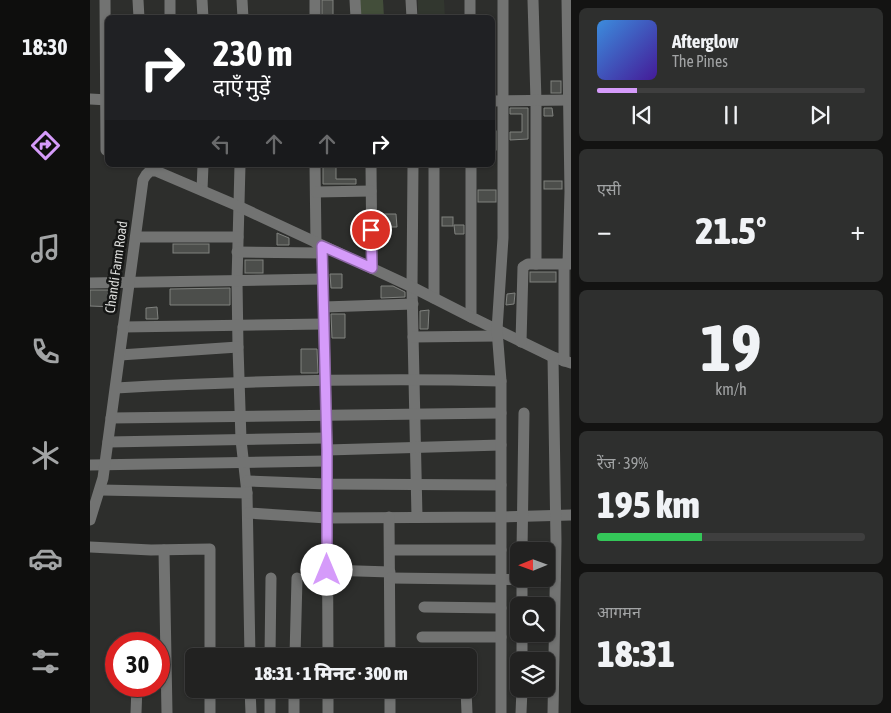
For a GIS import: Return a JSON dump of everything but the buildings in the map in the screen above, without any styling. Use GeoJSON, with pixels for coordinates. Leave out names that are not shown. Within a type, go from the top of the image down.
{"type":"FeatureCollection","features":[{"type":"Feature","properties":{"kind":"street"},"geometry":{"type":"LineString","coordinates":[[105,0],[105,15]]}},
{"type":"Feature","properties":{"kind":"street"},"geometry":{"type":"LineString","coordinates":[[138,0],[138,15]]}},
{"type":"Feature","properties":{"kind":"street"},"geometry":{"type":"LineString","coordinates":[[170,0],[170,15]]}},
{"type":"Feature","properties":{"kind":"street"},"geometry":{"type":"LineString","coordinates":[[202,0],[203,15]]}},
{"type":"Feature","properties":{"kind":"street"},"geometry":{"type":"LineString","coordinates":[[242,0],[243,15]]}},
{"type":"Feature","properties":{"kind":"street"},"geometry":{"type":"LineString","coordinates":[[315,0],[315,15]]}},
{"type":"Feature","properties":{"kind":"street"},"geometry":{"type":"LineString","coordinates":[[355,0],[356,15]]}},
{"type":"Feature","properties":{"kind":"street"},"geometry":{"type":"LineString","coordinates":[[412,0],[412,15]]}},
{"type":"Feature","properties":{"kind":"street"},"geometry":{"type":"LineString","coordinates":[[470,0],[470,15]]}},
{"type":"Feature","properties":{"kind":"street"},"geometry":{"type":"LineString","coordinates":[[501,713],[501,381],[497,333],[503,238],[498,102],[503,0]]}},
{"type":"Feature","properties":{"kind":"street"},"geometry":{"type":"LineString","coordinates":[[533,0],[536,101],[536,264]]}},
{"type":"Feature","properties":{"kind":"street"},"geometry":{"type":"LineString","coordinates":[[567,0],[570,100],[568,362]]}},
{"type":"Feature","properties":{"kind":"street"},"geometry":{"type":"LineString","coordinates":[[90,99],[105,100]]}},
{"type":"Feature","properties":{"kind":"street"},"geometry":{"type":"LineString","coordinates":[[498,102],[570,100]]}},
{"type":"Feature","properties":{"kind":"street"},"geometry":{"type":"LineString","coordinates":[[202,190],[203,167]]}},
{"type":"Feature","properties":{"kind":"street"},"geometry":{"type":"LineString","coordinates":[[240,167],[237,252],[238,347],[241,440],[247,481],[250,648]]}},
{"type":"Feature","properties":{"kind":"street"},"geometry":{"type":"LineString","coordinates":[[315,167],[324,307],[328,648]]}},
{"type":"Feature","properties":{"kind":"street"},"geometry":{"type":"LineString","coordinates":[[371,167],[372,268]]}},
{"type":"Feature","properties":{"kind":"street"},"geometry":{"type":"LineString","coordinates":[[413,167],[412,287],[417,517]]}},
{"type":"Feature","properties":{"kind":"street"},"geometry":{"type":"LineString","coordinates":[[434,167],[434,298]]}},
{"type":"Feature","properties":{"kind":"street"},"geometry":{"type":"LineString","coordinates":[[471,317],[472,167]]}},
{"type":"Feature","properties":{"kind":"street","name":"Chandi Farm Road"},"geometry":{"type":"LineString","coordinates":[[90,520],[100,490],[105,465],[143,180],[150,171],[171,171],[202,190],[238,206],[320,248],[372,268],[471,317],[497,333],[568,362]]}},
{"type":"Feature","properties":{"kind":"street"},"geometry":{"type":"LineString","coordinates":[[316,192],[371,191]]}},
{"type":"Feature","properties":{"kind":"street"},"geometry":{"type":"LineString","coordinates":[[136,237],[238,237]]}},
{"type":"Feature","properties":{"kind":"street"},"geometry":{"type":"LineString","coordinates":[[237,252],[320,248]]}},
{"type":"Feature","properties":{"kind":"street"},"geometry":{"type":"LineString","coordinates":[[521,342],[522,270],[525,265],[568,264]]}},
{"type":"Feature","properties":{"kind":"street"},"geometry":{"type":"LineString","coordinates":[[90,283],[323,279]]}},
{"type":"Feature","properties":{"kind":"street"},"geometry":{"type":"LineString","coordinates":[[324,307],[413,304]]}},
{"type":"Feature","properties":{"kind":"street"},"geometry":{"type":"LineString","coordinates":[[123,327],[324,324]]}},
{"type":"Feature","properties":{"kind":"street"},"geometry":{"type":"LineString","coordinates":[[413,337],[497,333]]}},
{"type":"Feature","properties":{"kind":"street"},"geometry":{"type":"LineString","coordinates":[[120,355],[238,347]]}},
{"type":"Feature","properties":{"kind":"street"},"geometry":{"type":"LineString","coordinates":[[553,357],[555,542]]}},
{"type":"Feature","properties":{"kind":"street"},"geometry":{"type":"LineString","coordinates":[[116,388],[240,382],[414,379],[501,381]]}},
{"type":"Feature","properties":{"kind":"street"},"geometry":{"type":"LineString","coordinates":[[111,418],[501,413]]}},
{"type":"Feature","properties":{"kind":"street"},"geometry":{"type":"LineString","coordinates":[[522,542],[524,413]]}},
{"type":"Feature","properties":{"kind":"street"},"geometry":{"type":"LineString","coordinates":[[108,442],[326,438]]}},
{"type":"Feature","properties":{"kind":"street"},"geometry":{"type":"LineString","coordinates":[[90,465],[244,463],[416,447],[501,445]]}},
{"type":"Feature","properties":{"kind":"street"},"geometry":{"type":"LineString","coordinates":[[247,481],[327,484],[501,485]]}},
{"type":"Feature","properties":{"kind":"street"},"geometry":{"type":"LineString","coordinates":[[100,490],[247,493]]}},
{"type":"Feature","properties":{"kind":"street"},"geometry":{"type":"LineString","coordinates":[[248,513],[327,518],[571,515]]}},
{"type":"Feature","properties":{"kind":"street"},"geometry":{"type":"LineString","coordinates":[[389,517],[390,648]]}},
{"type":"Feature","properties":{"kind":"street"},"geometry":{"type":"LineString","coordinates":[[90,547],[164,550],[210,549],[210,648]]}},
{"type":"Feature","properties":{"kind":"street"},"geometry":{"type":"LineString","coordinates":[[164,550],[167,713]]}},
{"type":"Feature","properties":{"kind":"street"},"geometry":{"type":"LineString","coordinates":[[390,550],[501,550]]}},
{"type":"Feature","properties":{"kind":"street"},"geometry":{"type":"LineString","coordinates":[[327,570],[390,575],[510,580]]}},
{"type":"Feature","properties":{"kind":"street"},"geometry":{"type":"LineString","coordinates":[[270,648],[271,578]]}},
{"type":"Feature","properties":{"kind":"street"},"geometry":{"type":"LineString","coordinates":[[295,648],[297,578]]}},
{"type":"Feature","properties":{"kind":"street"},"geometry":{"type":"LineString","coordinates":[[552,713],[555,588]]}},
{"type":"Feature","properties":{"kind":"street"},"geometry":{"type":"LineString","coordinates":[[424,607],[501,608]]}},
{"type":"Feature","properties":{"kind":"street"},"geometry":{"type":"LineString","coordinates":[[422,637],[501,638]]}},
{"type":"Feature","properties":{"kind":"street"},"geometry":{"type":"LineString","coordinates":[[136,713],[137,697]]}},
{"type":"Feature","properties":{"kind":"street"},"geometry":{"type":"LineString","coordinates":[[522,697],[522,713]]}},
{"type":"Feature","properties":{"kind":"street"},"geometry":{"type":"LineString","coordinates":[[210,698],[210,713]]}},
{"type":"Feature","properties":{"kind":"street"},"geometry":{"type":"LineString","coordinates":[[250,698],[250,713]]}},
{"type":"Feature","properties":{"kind":"street"},"geometry":{"type":"LineString","coordinates":[[270,698],[270,713]]}},
{"type":"Feature","properties":{"kind":"street"},"geometry":{"type":"LineString","coordinates":[[294,698],[294,713]]}},
{"type":"Feature","properties":{"kind":"street"},"geometry":{"type":"LineString","coordinates":[[328,698],[328,713]]}},
{"type":"Feature","properties":{"kind":"street"},"geometry":{"type":"LineString","coordinates":[[390,698],[390,713]]}},
{"type":"Feature","properties":{"kind":"street"},"geometry":{"type":"LineString","coordinates":[[466,698],[467,713]]}},
{"type":"Feature","properties":{"kind":"shaded area"},"geometry":{"type":"Polygon","coordinates":[[[418,0],[444,0],[445,15],[418,15],[418,0]]]}},
{"type":"Feature","properties":{"kind":"green space"},"geometry":{"type":"Polygon","coordinates":[[[357,0],[383,0],[384,15],[357,15],[357,0]]]}},
{"type":"Feature","properties":{"kind":"route"},"geometry":{"type":"LineString","coordinates":[[327,570],[327,450],[322,246],[372,268],[371,230]]}}]}
